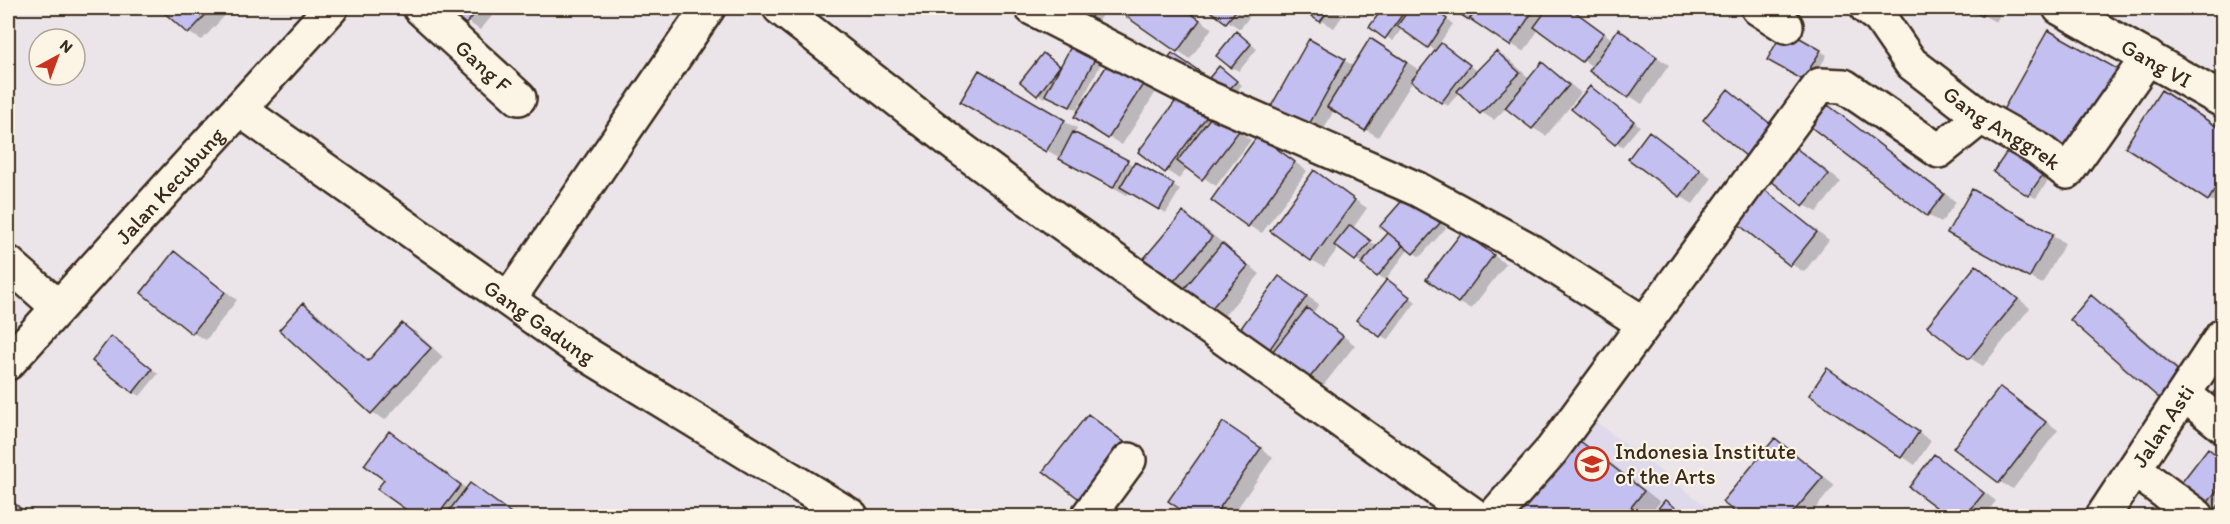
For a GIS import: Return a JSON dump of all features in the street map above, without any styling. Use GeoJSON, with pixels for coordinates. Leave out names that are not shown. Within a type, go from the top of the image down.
{"type":"FeatureCollection","features":[{"type":"Feature","properties":{"kind":"street","name":"Jalan Kecubung"},"geometry":{"type":"LineString","coordinates":[[8,363],[332,8]]}},
{"type":"Feature","properties":{"kind":"street","name":"Gang F"},"geometry":{"type":"LineString","coordinates":[[420,8],[519,98]]}},
{"type":"Feature","properties":{"kind":"street"},"geometry":{"type":"LineString","coordinates":[[509,299],[708,8]]}},
{"type":"Feature","properties":{"kind":"street"},"geometry":{"type":"LineString","coordinates":[[780,8],[957,146],[1056,219],[1475,516]]}},
{"type":"Feature","properties":{"kind":"street"},"geometry":{"type":"LineString","coordinates":[[1032,8],[1206,97],[1417,189],[1524,246],[1643,323]]}},
{"type":"Feature","properties":{"kind":"street"},"geometry":{"type":"LineString","coordinates":[[1758,8],[1786,26]]}},
{"type":"Feature","properties":{"kind":"street","name":"Gang Anggrek"},"geometry":{"type":"LineString","coordinates":[[1867,8],[1881,18],[1911,63],[1981,117],[2038,149],[2067,172],[2148,57]]}},
{"type":"Feature","properties":{"kind":"street","name":"Gang VI"},"geometry":{"type":"LineString","coordinates":[[2060,8],[2223,100]]}},
{"type":"Feature","properties":{"kind":"street"},"geometry":{"type":"LineString","coordinates":[[1494,516],[1552,450],[1643,323],[1820,85],[1844,86],[1939,151],[1981,117]]}},
{"type":"Feature","properties":{"kind":"street","name":"Gang Gadung"},"geometry":{"type":"LineString","coordinates":[[239,110],[578,349],[851,516]]}},
{"type":"Feature","properties":{"kind":"street"},"geometry":{"type":"LineString","coordinates":[[8,263],[58,307]]}},
{"type":"Feature","properties":{"kind":"street","name":"Jalan Asti"},"geometry":{"type":"LineString","coordinates":[[2103,516],[2223,336]]}},
{"type":"Feature","properties":{"kind":"street"},"geometry":{"type":"LineString","coordinates":[[2185,395],[2223,425]]}},
{"type":"Feature","properties":{"kind":"street"},"geometry":{"type":"LineString","coordinates":[[1088,516],[1129,460]]}},
{"type":"Feature","properties":{"kind":"street"},"geometry":{"type":"LineString","coordinates":[[2135,470],[2197,516]]}},
{"type":"Feature","properties":{"kind":"shaded area","name":"Indonesia Institute of the Arts"},"geometry":{"type":"Polygon","coordinates":[[[1582,411],[1719,516],[1486,516],[1582,411]]]}},
{"type":"Feature","properties":{"kind":"building"},"geometry":{"type":"Polygon","coordinates":[[[159,8],[212,8],[188,34],[159,8]]]}},
{"type":"Feature","properties":{"kind":"building"},"geometry":{"type":"Polygon","coordinates":[[[446,8],[480,8],[466,24],[446,8]]]}},
{"type":"Feature","properties":{"kind":"building"},"geometry":{"type":"Polygon","coordinates":[[[1070,8],[1097,8],[1087,23],[1068,11],[1070,8]]]}},
{"type":"Feature","properties":{"kind":"building"},"geometry":{"type":"Polygon","coordinates":[[[1114,8],[1183,8],[1200,20],[1177,52],[1114,8]]]}},
{"type":"Feature","properties":{"kind":"building"},"geometry":{"type":"Polygon","coordinates":[[[1206,8],[1238,8],[1226,23],[1206,8]]]}},
{"type":"Feature","properties":{"kind":"building"},"geometry":{"type":"Polygon","coordinates":[[[1299,8],[1330,8],[1320,22],[1299,8]]]}},
{"type":"Feature","properties":{"kind":"building"},"geometry":{"type":"Polygon","coordinates":[[[1383,8],[1407,8],[1385,39],[1369,27],[1383,8]]]}},
{"type":"Feature","properties":{"kind":"building"},"geometry":{"type":"Polygon","coordinates":[[[1410,8],[1431,8],[1447,19],[1428,48],[1397,26],[1410,8]]]}},
{"type":"Feature","properties":{"kind":"building"},"geometry":{"type":"Polygon","coordinates":[[[1450,8],[1477,8],[1469,20],[1450,8]]]}},
{"type":"Feature","properties":{"kind":"building"},"geometry":{"type":"Polygon","coordinates":[[[1478,8],[1535,8],[1510,46],[1470,19],[1478,8]]]}},
{"type":"Feature","properties":{"kind":"building"},"geometry":{"type":"Polygon","coordinates":[[[1548,8],[1570,8],[1604,33],[1582,62],[1534,27],[1548,8]]]}},
{"type":"Feature","properties":{"kind":"building"},"geometry":{"type":"Polygon","coordinates":[[[1967,8],[1987,8],[1982,16],[1967,8]]]}},
{"type":"Feature","properties":{"kind":"building"},"geometry":{"type":"Polygon","coordinates":[[[1618,29],[1657,57],[1628,98],[1589,71],[1618,29]]]}},
{"type":"Feature","properties":{"kind":"building"},"geometry":{"type":"Polygon","coordinates":[[[1784,29],[1821,50],[1803,80],[1767,60],[1784,29]]]}},
{"type":"Feature","properties":{"kind":"building"},"geometry":{"type":"Polygon","coordinates":[[[2048,30],[2119,70],[2070,157],[1999,117],[2048,30]]]}},
{"type":"Feature","properties":{"kind":"building"},"geometry":{"type":"Polygon","coordinates":[[[1236,31],[1251,44],[1231,68],[1216,56],[1236,31]]]}},
{"type":"Feature","properties":{"kind":"building"},"geometry":{"type":"Polygon","coordinates":[[[1370,38],[1407,62],[1365,131],[1327,107],[1370,38]]]}},
{"type":"Feature","properties":{"kind":"building"},"geometry":{"type":"Polygon","coordinates":[[[1309,39],[1345,59],[1306,130],[1269,110],[1309,39]]]}},
{"type":"Feature","properties":{"kind":"building"},"geometry":{"type":"Polygon","coordinates":[[[1074,41],[1098,53],[1070,107],[1045,95],[1074,41]]]}},
{"type":"Feature","properties":{"kind":"building"},"geometry":{"type":"Polygon","coordinates":[[[1441,43],[1470,65],[1441,103],[1411,81],[1441,43]]]}},
{"type":"Feature","properties":{"kind":"building"},"geometry":{"type":"Polygon","coordinates":[[[1496,51],[1520,73],[1480,114],[1457,91],[1496,51]]]}},
{"type":"Feature","properties":{"kind":"building"},"geometry":{"type":"Polygon","coordinates":[[[1043,53],[1060,66],[1037,96],[1020,82],[1043,53]]]}},
{"type":"Feature","properties":{"kind":"building"},"geometry":{"type":"Polygon","coordinates":[[[1172,53],[1202,73],[1192,87],[1162,66],[1172,53]]]}},
{"type":"Feature","properties":{"kind":"building"},"geometry":{"type":"Polygon","coordinates":[[[1114,54],[1149,75],[1108,139],[1074,117],[1114,54]]]}},
{"type":"Feature","properties":{"kind":"building"},"geometry":{"type":"Polygon","coordinates":[[[1542,62],[1569,85],[1532,129],[1505,108],[1542,62]]]}},
{"type":"Feature","properties":{"kind":"building"},"geometry":{"type":"Polygon","coordinates":[[[1219,66],[1237,81],[1226,93],[1209,78],[1219,66]]]}},
{"type":"Feature","properties":{"kind":"building"},"geometry":{"type":"Polygon","coordinates":[[[979,70],[1065,120],[1046,152],[960,102],[979,70]]]}},
{"type":"Feature","properties":{"kind":"building"},"geometry":{"type":"Polygon","coordinates":[[[1590,86],[1634,121],[1615,145],[1571,109],[1590,86]]]}},
{"type":"Feature","properties":{"kind":"building"},"geometry":{"type":"Polygon","coordinates":[[[1728,89],[1779,131],[1753,162],[1703,120],[1728,89]]]}},
{"type":"Feature","properties":{"kind":"building"},"geometry":{"type":"Polygon","coordinates":[[[2161,90],[2222,130],[2222,178],[2208,201],[2125,147],[2161,90]]]}},
{"type":"Feature","properties":{"kind":"building"},"geometry":{"type":"Polygon","coordinates":[[[1183,91],[1210,112],[1165,173],[1138,152],[1183,91]]]}},
{"type":"Feature","properties":{"kind":"building"},"geometry":{"type":"Polygon","coordinates":[[[1828,105],[1944,194],[1927,216],[1811,127],[1828,105]]]}},
{"type":"Feature","properties":{"kind":"building"},"geometry":{"type":"Polygon","coordinates":[[[1214,113],[1239,131],[1202,180],[1177,161],[1214,113]]]}},
{"type":"Feature","properties":{"kind":"building"},"geometry":{"type":"Polygon","coordinates":[[[1649,131],[1700,170],[1680,197],[1628,159],[1649,131]]]}},
{"type":"Feature","properties":{"kind":"building"},"geometry":{"type":"Polygon","coordinates":[[[1073,132],[1128,160],[1113,188],[1059,159],[1073,132]]]}},
{"type":"Feature","properties":{"kind":"building"},"geometry":{"type":"Polygon","coordinates":[[[1258,135],[1295,162],[1248,227],[1211,200],[1258,135]]]}},
{"type":"Feature","properties":{"kind":"building"},"geometry":{"type":"Polygon","coordinates":[[[2014,142],[2049,166],[2028,196],[1993,172],[2014,142]]]}},
{"type":"Feature","properties":{"kind":"building"},"geometry":{"type":"Polygon","coordinates":[[[1792,145],[1829,174],[1803,206],[1766,177],[1792,145]]]}},
{"type":"Feature","properties":{"kind":"building"},"geometry":{"type":"Polygon","coordinates":[[[1135,162],[1174,184],[1159,210],[1120,187],[1135,162]]]}},
{"type":"Feature","properties":{"kind":"building"},"geometry":{"type":"Polygon","coordinates":[[[1314,170],[1355,200],[1311,261],[1270,231],[1314,170]]]}},
{"type":"Feature","properties":{"kind":"building"},"geometry":{"type":"Polygon","coordinates":[[[1760,186],[1817,232],[1790,266],[1733,220],[1760,186]]]}},
{"type":"Feature","properties":{"kind":"building"},"geometry":{"type":"Polygon","coordinates":[[[1972,189],[2053,234],[2029,278],[1947,233],[1972,189]]]}},
{"type":"Feature","properties":{"kind":"building"},"geometry":{"type":"Polygon","coordinates":[[[1407,195],[1440,223],[1413,254],[1380,226],[1407,195]]]}},
{"type":"Feature","properties":{"kind":"building"},"geometry":{"type":"Polygon","coordinates":[[[1183,212],[1212,237],[1168,288],[1140,263],[1183,212]]]}},
{"type":"Feature","properties":{"kind":"building"},"geometry":{"type":"Polygon","coordinates":[[[1350,225],[1371,241],[1355,261],[1334,245],[1350,225]]]}},
{"type":"Feature","properties":{"kind":"building"},"geometry":{"type":"Polygon","coordinates":[[[1462,232],[1494,255],[1458,303],[1426,279],[1462,232]]]}},
{"type":"Feature","properties":{"kind":"building"},"geometry":{"type":"Polygon","coordinates":[[[1388,233],[1403,245],[1377,277],[1361,264],[1388,233]]]}},
{"type":"Feature","properties":{"kind":"building"},"geometry":{"type":"Polygon","coordinates":[[[1222,243],[1248,266],[1205,316],[1179,295],[1222,243]]]}},
{"type":"Feature","properties":{"kind":"building"},"geometry":{"type":"Polygon","coordinates":[[[174,251],[225,292],[192,334],[141,293],[174,251]]]}},
{"type":"Feature","properties":{"kind":"building"},"geometry":{"type":"Polygon","coordinates":[[[1976,265],[2018,299],[1969,359],[1927,326],[1976,265]]]}},
{"type":"Feature","properties":{"kind":"building"},"geometry":{"type":"Polygon","coordinates":[[[1279,276],[1307,296],[1267,353],[1238,332],[1279,276]]]}},
{"type":"Feature","properties":{"kind":"building"},"geometry":{"type":"Polygon","coordinates":[[[1387,279],[1410,297],[1380,337],[1356,320],[1387,279]]]}},
{"type":"Feature","properties":{"kind":"building"},"geometry":{"type":"Polygon","coordinates":[[[2091,295],[2182,374],[2160,399],[2070,320],[2091,295]]]}},
{"type":"Feature","properties":{"kind":"building"},"geometry":{"type":"Polygon","coordinates":[[[303,303],[368,361],[402,323],[431,348],[371,414],[279,330],[303,303]]]}},
{"type":"Feature","properties":{"kind":"building"},"geometry":{"type":"Polygon","coordinates":[[[1307,308],[1343,336],[1308,380],[1272,352],[1307,308]]]}},
{"type":"Feature","properties":{"kind":"building"},"geometry":{"type":"Polygon","coordinates":[[[111,336],[152,369],[133,393],[92,361],[111,336]]]}},
{"type":"Feature","properties":{"kind":"building"},"geometry":{"type":"Polygon","coordinates":[[[1827,368],[1919,432],[1901,458],[1809,395],[1827,368]]]}},
{"type":"Feature","properties":{"kind":"building"},"geometry":{"type":"Polygon","coordinates":[[[2222,382],[2222,412],[2208,400],[2222,382]]]}},
{"type":"Feature","properties":{"kind":"building"},"geometry":{"type":"Polygon","coordinates":[[[2000,387],[2046,422],[1999,483],[1953,448],[2000,387]]]}},
{"type":"Feature","properties":{"kind":"building"},"geometry":{"type":"Polygon","coordinates":[[[1088,414],[1128,445],[1083,502],[1043,471],[1088,414]]]}},
{"type":"Feature","properties":{"kind":"building"},"geometry":{"type":"Polygon","coordinates":[[[1223,422],[1261,448],[1214,516],[1190,516],[1168,501],[1223,422]]]}},
{"type":"Feature","properties":{"kind":"building"},"geometry":{"type":"Polygon","coordinates":[[[389,431],[461,485],[437,516],[415,516],[377,489],[384,480],[364,465],[389,431]]]}},
{"type":"Feature","properties":{"kind":"building"},"geometry":{"type":"Polygon","coordinates":[[[1575,437],[1644,491],[1624,516],[1512,516],[1575,437]]]}},
{"type":"Feature","properties":{"kind":"building"},"geometry":{"type":"Polygon","coordinates":[[[1775,438],[1823,477],[1790,516],[1740,516],[1722,502],[1775,438]]]}},
{"type":"Feature","properties":{"kind":"building"},"geometry":{"type":"Polygon","coordinates":[[[2208,448],[2222,460],[2222,483],[2204,508],[2178,487],[2208,448]]]}},
{"type":"Feature","properties":{"kind":"building"},"geometry":{"type":"Polygon","coordinates":[[[1934,454],[1984,493],[1965,516],[1948,516],[1909,487],[1934,454]]]}},
{"type":"Feature","properties":{"kind":"building"},"geometry":{"type":"Polygon","coordinates":[[[470,483],[515,516],[445,516],[470,483]]]}},
{"type":"Feature","properties":{"kind":"building"},"geometry":{"type":"Polygon","coordinates":[[[8,498],[21,509],[15,516],[8,516],[8,498]]]}},
{"type":"Feature","properties":{"kind":"building"},"geometry":{"type":"Polygon","coordinates":[[[1665,500],[1687,516],[1652,516],[1665,500]]]}},
{"type":"Feature","properties":{"kind":"building"},"geometry":{"type":"Polygon","coordinates":[[[2222,501],[2222,516],[2216,516],[2212,513],[2222,501]]]}},
{"type":"Feature","properties":{"kind":"place","name":"Indonesia Institute of the Arts"},"geometry":{"type":"Point","coordinates":[1592,464]}}]}
